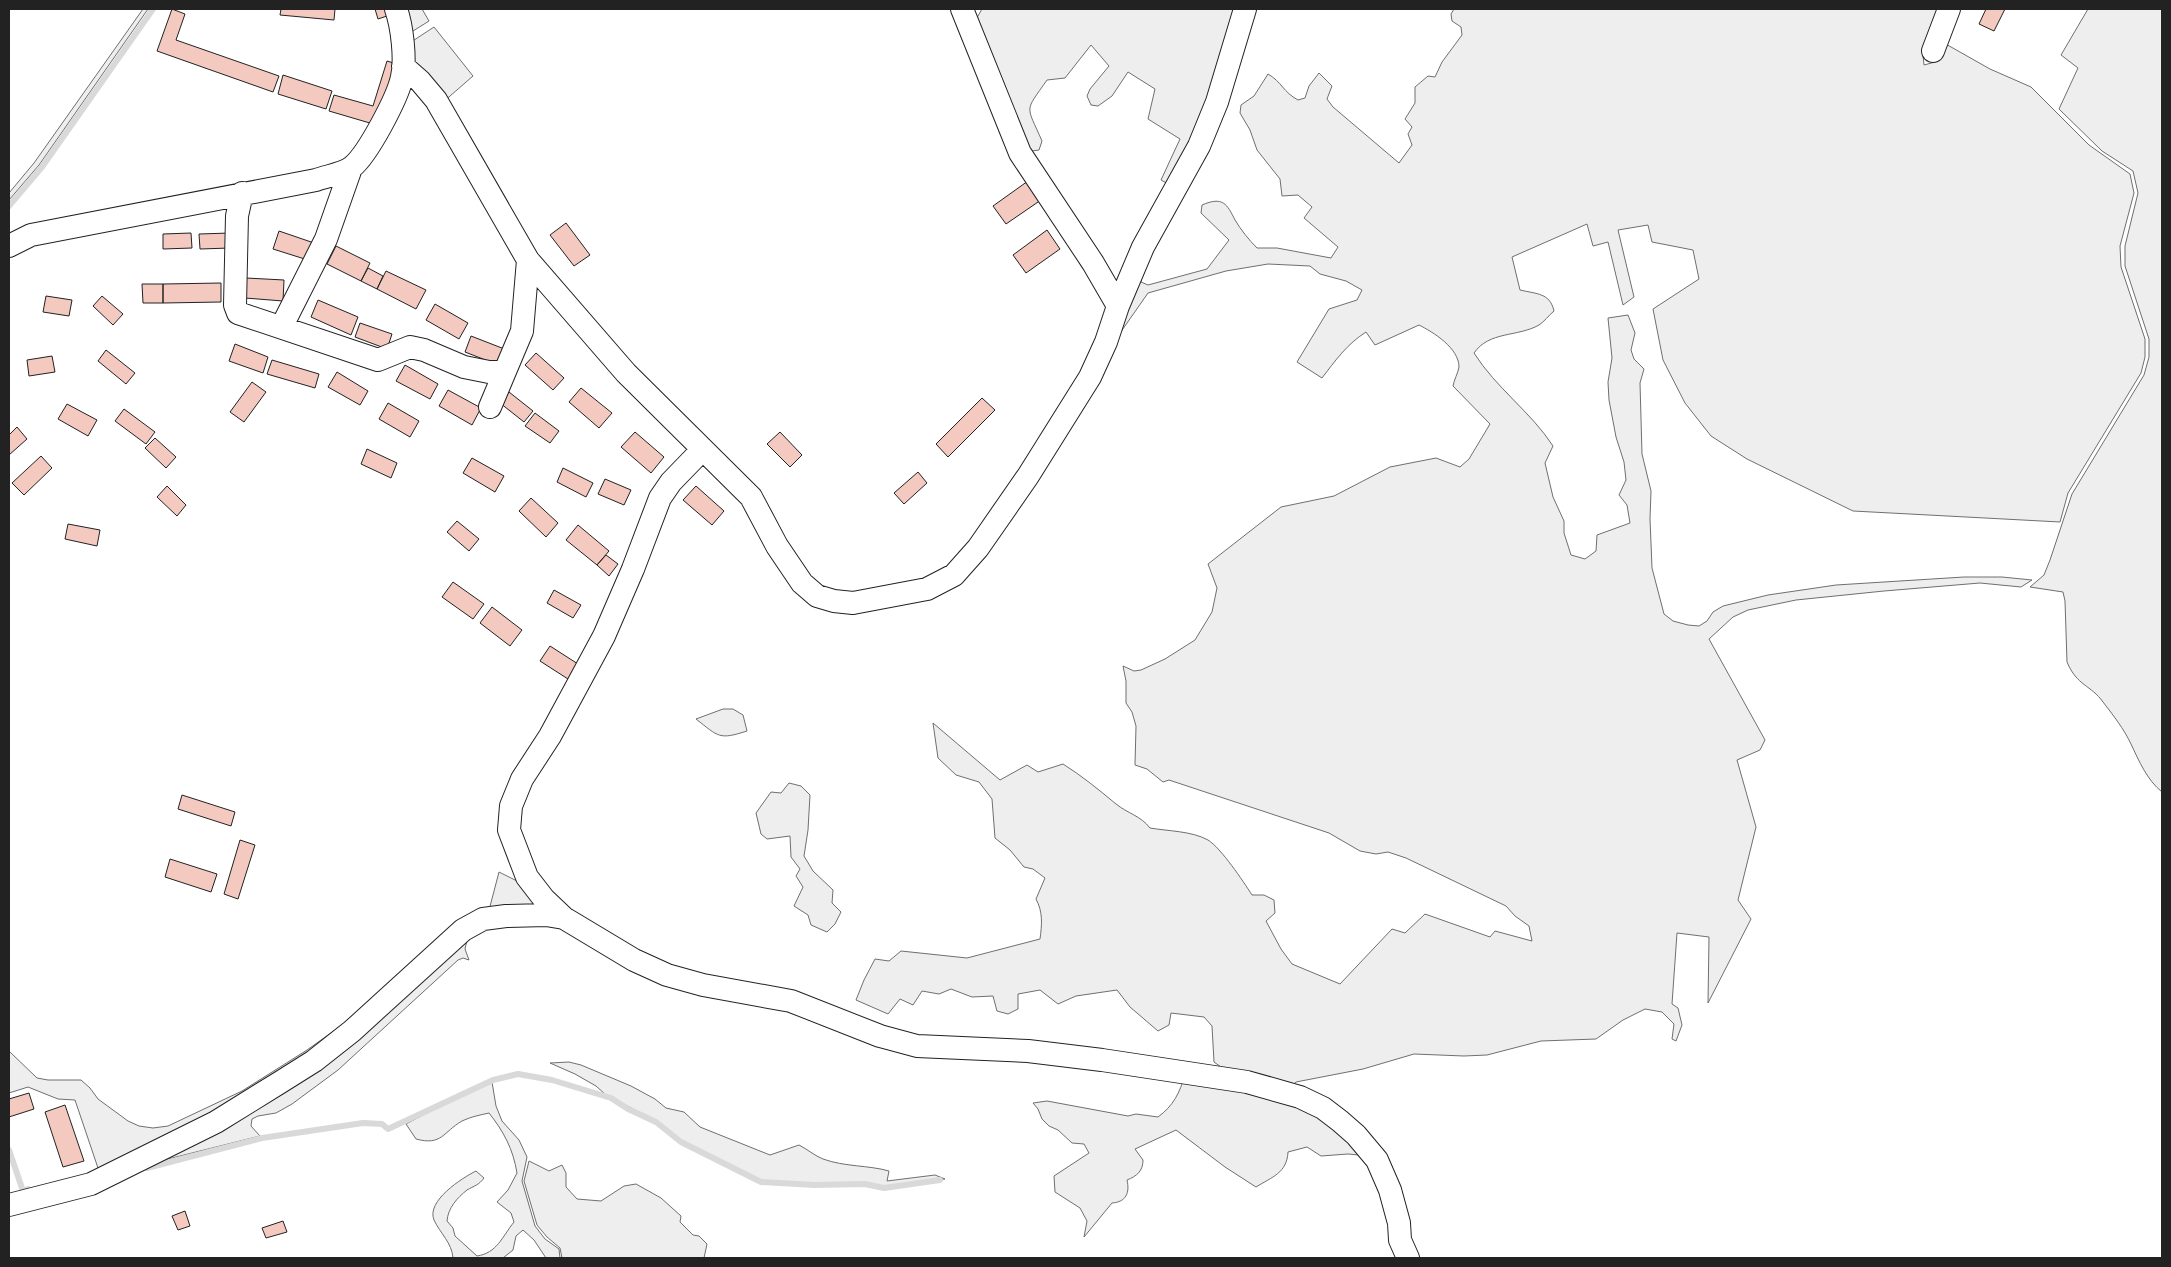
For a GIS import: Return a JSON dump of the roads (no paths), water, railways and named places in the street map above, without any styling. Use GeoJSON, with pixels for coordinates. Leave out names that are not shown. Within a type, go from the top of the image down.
{"type":"FeatureCollection","features":[{"type":"Feature","properties":{"kind":"street"},"geometry":{"type":"LineString","coordinates":[[282,326],[326,239],[351,168],[366,152],[386,117],[402,77],[400,21],[396,9]]}},
{"type":"Feature","properties":{"kind":"street"},"geometry":{"type":"LineString","coordinates":[[962,9],[1020,153],[1093,262],[1118,306]]}},
{"type":"Feature","properties":{"kind":"street"},"geometry":{"type":"LineString","coordinates":[[403,66],[436,100],[528,260],[620,366],[702,450],[752,497],[777,546],[802,583],[817,596],[834,601],[852,603],[927,589],[954,575],[978,548],[1028,476],[1090,377],[1106,342],[1118,306],[1143,247],[1199,146],[1217,102],[1244,9]]}},
{"type":"Feature","properties":{"kind":"street"},"geometry":{"type":"LineString","coordinates":[[1933,51],[1949,9]]}},
{"type":"Feature","properties":{"kind":"street"},"geometry":{"type":"LineString","coordinates":[[9,246],[31,235],[316,180],[351,168]]}},
{"type":"Feature","properties":{"kind":"street"},"geometry":{"type":"LineString","coordinates":[[242,193],[237,216],[236,305],[238,313],[282,326],[378,360],[410,347],[424,350],[464,367],[489,372],[504,372]]}},
{"type":"Feature","properties":{"kind":"street"},"geometry":{"type":"LineString","coordinates":[[490,407],[522,331],[528,260]]}},
{"type":"Feature","properties":{"kind":"street"},"geometry":{"type":"LineString","coordinates":[[702,450],[671,482],[660,498],[633,569],[604,636],[550,736],[522,779],[511,806],[509,830],[527,877],[544,899],[564,918],[634,960],[667,975],[703,985],[791,1001],[880,1036],[917,1046],[1028,1051],[1131,1064],[1247,1082],[1300,1097],[1323,1108],[1340,1121],[1356,1135],[1377,1160],[1390,1190],[1399,1223],[1400,1240],[1408,1258]]}},
{"type":"Feature","properties":{"kind":"street"},"geometry":{"type":"LineString","coordinates":[[9,1205],[91,1184],[216,1122],[314,1061],[352,1031],[463,930],[483,919],[546,914],[564,918]]}},
{"type":"Feature","properties":{"kind":"waterway"},"geometry":{"type":"LineString","coordinates":[[9,206],[42,167],[153,9]]}},
{"type":"Feature","properties":{"kind":"waterway"},"geometry":{"type":"LineString","coordinates":[[147,1168],[262,1138],[363,1123],[382,1124],[388,1129],[493,1080],[518,1074],[552,1080],[611,1098],[628,1109],[656,1122],[681,1142],[761,1182],[814,1185],[865,1184],[884,1188],[940,1180]]}},
{"type":"Feature","properties":{"kind":"waterway"},"geometry":{"type":"LineString","coordinates":[[9,1150],[23,1191],[28,1189]]}}]}
